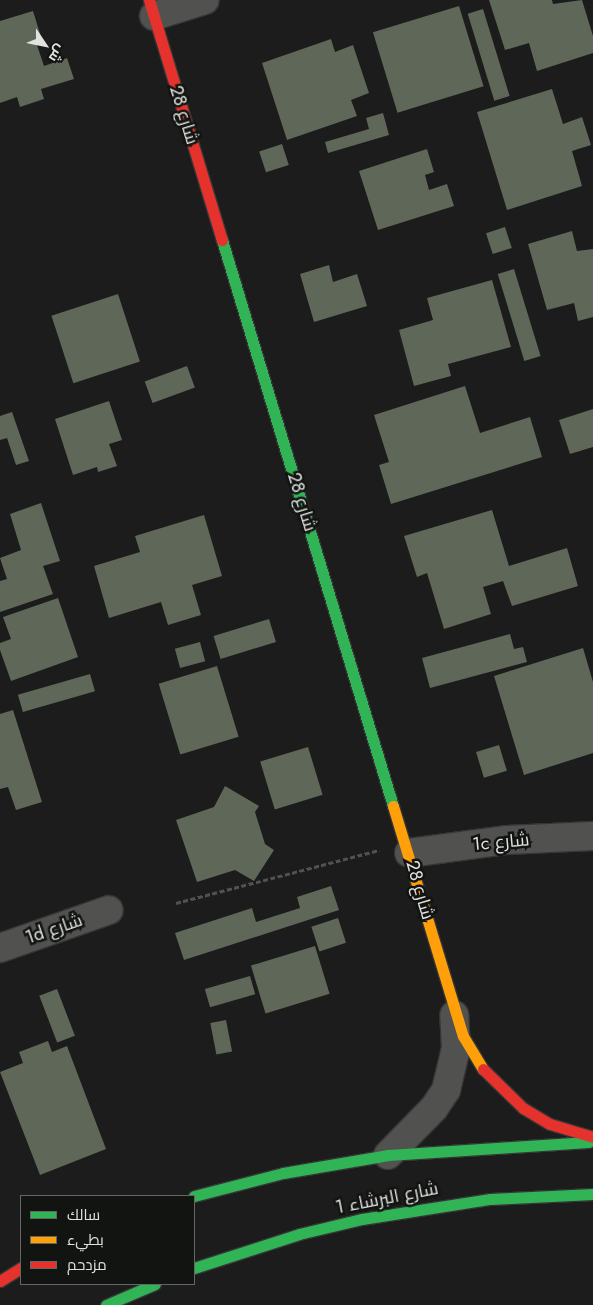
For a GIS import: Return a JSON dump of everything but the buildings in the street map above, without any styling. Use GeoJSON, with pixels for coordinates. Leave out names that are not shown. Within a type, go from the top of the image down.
{"type":"FeatureCollection","features":[{"type":"Feature","properties":{"kind":"street"},"geometry":{"type":"LineString","coordinates":[[152,8],[204,0]]}},
{"type":"Feature","properties":{"kind":"street","name":"شارع 28"},"geometry":{"type":"LineString","coordinates":[[152,8],[408,848],[452,1006],[466,1042],[499,1087],[523,1108],[550,1124],[593,1137]]}},
{"type":"Feature","properties":{"kind":"street","name":"1c شارع"},"geometry":{"type":"LineString","coordinates":[[408,848],[507,840],[593,836]]}},
{"type":"Feature","properties":{"kind":"street","name":"1d شارع"},"geometry":{"type":"LineString","coordinates":[[0,948],[109,910]]}},
{"type":"Feature","properties":{"kind":"street","name":"شارع 28"},"geometry":{"type":"LineString","coordinates":[[388,1156],[434,1108],[446,1090],[456,1048],[452,1006]]}},
{"type":"Feature","properties":{"kind":"street","name":"شارع البرشاء 1"},"geometry":{"type":"LineString","coordinates":[[195,1196],[283,1173],[388,1156],[593,1142]]}},
{"type":"Feature","properties":{"kind":"street","name":"شارع البرشاء 1"},"geometry":{"type":"LineString","coordinates":[[195,1268],[299,1234],[362,1219],[490,1199],[593,1194]]}},
{"type":"Feature","properties":{"kind":"street"},"geometry":{"type":"LineString","coordinates":[[0,1280],[20,1269]]}},
{"type":"Feature","properties":{"kind":"street"},"geometry":{"type":"LineString","coordinates":[[106,1305],[153,1285]]}},
{"type":"Feature","properties":{"kind":"path"},"geometry":{"type":"LineString","coordinates":[[176,903],[408,848]]}},
{"type":"Feature","properties":{"kind":"traffic: fast"},"geometry":{"type":"LineString","coordinates":[[222,240],[393,806]]}},
{"type":"Feature","properties":{"kind":"traffic: fast"},"geometry":{"type":"LineString","coordinates":[[195,1196],[283,1173],[388,1155],[589,1142]]}},
{"type":"Feature","properties":{"kind":"traffic: fast"},"geometry":{"type":"LineString","coordinates":[[195,1268],[299,1234],[362,1219],[490,1199],[593,1194]]}},
{"type":"Feature","properties":{"kind":"traffic: fast"},"geometry":{"type":"LineString","coordinates":[[106,1305],[153,1285]]}},
{"type":"Feature","properties":{"kind":"traffic: slow"},"geometry":{"type":"LineString","coordinates":[[393,806],[463,1036],[483,1069]]}},
{"type":"Feature","properties":{"kind":"traffic: jam"},"geometry":{"type":"LineString","coordinates":[[149,0],[222,240]]}},
{"type":"Feature","properties":{"kind":"traffic: jam"},"geometry":{"type":"LineString","coordinates":[[483,1069],[523,1108],[550,1124],[593,1137]]}},
{"type":"Feature","properties":{"kind":"traffic: jam"},"geometry":{"type":"LineString","coordinates":[[0,1281],[20,1269]]}}]}
